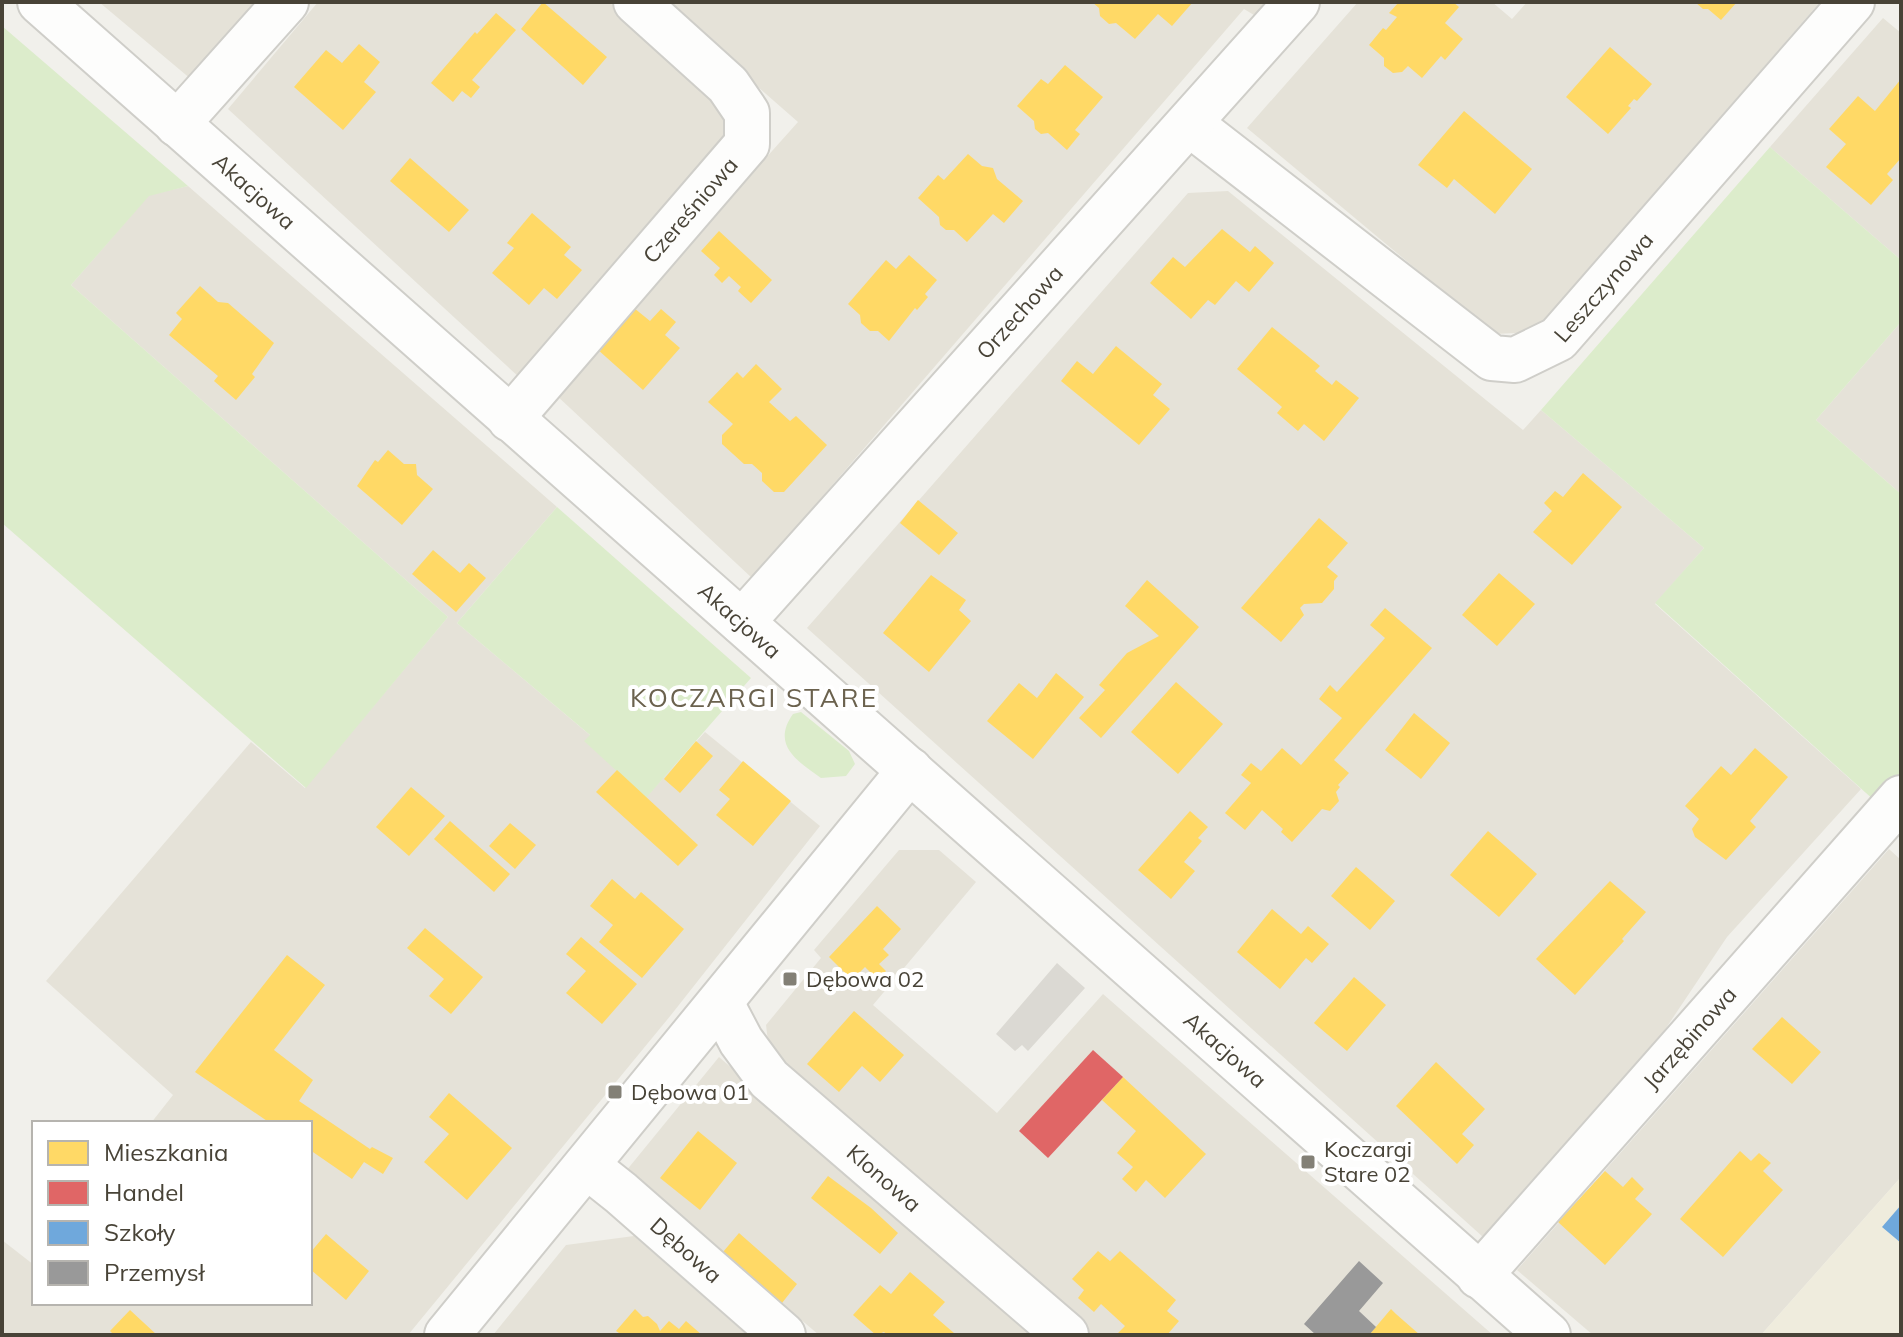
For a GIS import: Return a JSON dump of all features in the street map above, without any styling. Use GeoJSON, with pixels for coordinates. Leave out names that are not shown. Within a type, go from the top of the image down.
{"type":"FeatureCollection","features":[{"type":"Feature","properties":{"kind":"street","name":"Akacjowa"},"geometry":{"type":"LineString","coordinates":[[40,2],[1548,1335]]}},
{"type":"Feature","properties":{"kind":"street"},"geometry":{"type":"LineString","coordinates":[[177,124],[286,2]]}},
{"type":"Feature","properties":{"kind":"street","name":"Czereśniowa"},"geometry":{"type":"LineString","coordinates":[[510,419],[747,144],[747,113],[728,85],[636,2]]}},
{"type":"Feature","properties":{"kind":"street","name":"Orzechowa"},"geometry":{"type":"LineString","coordinates":[[742,622],[1297,2]]}},
{"type":"Feature","properties":{"kind":"street","name":"Leszczynowa"},"geometry":{"type":"LineString","coordinates":[[1190,124],[1492,358],[1515,360],[1558,339],[1852,2]]}},
{"type":"Feature","properties":{"kind":"street"},"geometry":{"type":"LineString","coordinates":[[447,1335],[721,1003],[869,816],[910,770]]}},
{"type":"Feature","properties":{"kind":"street","name":"Jarzębinowa"},"geometry":{"type":"LineString","coordinates":[[1479,1276],[1901,798]]}},
{"type":"Feature","properties":{"kind":"street","name":"Klonowa"},"geometry":{"type":"LineString","coordinates":[[721,1003],[741,1041],[769,1079],[1066,1335]]}},
{"type":"Feature","properties":{"kind":"street","name":"Dębowa"},"geometry":{"type":"LineString","coordinates":[[587,1166],[783,1335]]}},
{"type":"Feature","properties":{"kind":"shaded area"},"geometry":{"type":"Polygon","coordinates":[[[99,2],[270,2],[198,85],[99,2]]]}},
{"type":"Feature","properties":{"kind":"shaded area"},"geometry":{"type":"Polygon","coordinates":[[[318,2],[609,2],[729,104],[732,146],[520,378],[228,109],[318,2]]]}},
{"type":"Feature","properties":{"kind":"shaded area"},"geometry":{"type":"Polygon","coordinates":[[[661,2],[1266,2],[1254,15],[1244,9],[752,578],[555,394],[798,122],[661,2]]]}},
{"type":"Feature","properties":{"kind":"shaded area"},"geometry":{"type":"Polygon","coordinates":[[[1358,2],[1492,2],[1512,19],[1527,2],[1820,2],[1534,332],[1494,334],[1247,128],[1358,2]]]}},
{"type":"Feature","properties":{"kind":"shaded area"},"geometry":{"type":"Polygon","coordinates":[[[1883,18],[1901,33],[1901,260],[1770,147],[1883,18]]]}},
{"type":"Feature","properties":{"kind":"shaded area"},"geometry":{"type":"Polygon","coordinates":[[[188,186],[557,507],[457,623],[591,736],[585,741],[646,797],[705,732],[820,826],[671,1015],[408,1335],[2,1335],[2,1240],[32,1263],[32,1305],[312,1305],[312,1121],[153,1121],[173,1095],[46,981],[251,742],[305,788],[448,617],[71,285],[149,195],[188,186]]]}},
{"type":"Feature","properties":{"kind":"shaded area"},"geometry":{"type":"Polygon","coordinates":[[[1228,191],[1523,430],[1541,410],[1704,548],[1655,604],[1861,789],[1727,937],[1660,1037],[1483,1237],[807,628],[1188,193],[1228,191]]]}},
{"type":"Feature","properties":{"kind":"shaded area"},"geometry":{"type":"Polygon","coordinates":[[[1901,322],[1901,494],[1816,420],[1901,322]]]}},
{"type":"Feature","properties":{"kind":"shaded area"},"geometry":{"type":"Polygon","coordinates":[[[1889,849],[1901,860],[1901,1177],[1761,1335],[1593,1335],[1517,1270],[1889,849]]]}},
{"type":"Feature","properties":{"kind":"shaded area"},"geometry":{"type":"Polygon","coordinates":[[[899,850],[939,850],[976,882],[873,1005],[997,1113],[1103,994],[1493,1335],[1084,1335],[770,1058],[766,1025],[821,958],[814,950],[899,850]]]}},
{"type":"Feature","properties":{"kind":"shaded area"},"geometry":{"type":"Polygon","coordinates":[[[719,1057],[1039,1335],[819,1335],[626,1171],[719,1057]]]}},
{"type":"Feature","properties":{"kind":"shaded area"},"geometry":{"type":"Polygon","coordinates":[[[1901,1177],[1901,1335],[1761,1335],[1901,1177]]]}},
{"type":"Feature","properties":{"kind":"shaded area"},"geometry":{"type":"Polygon","coordinates":[[[634,1236],[747,1335],[493,1335],[566,1245],[634,1236]]]}},
{"type":"Feature","properties":{"kind":"green space"},"geometry":{"type":"Polygon","coordinates":[[[2,26],[188,186],[149,196],[71,285],[448,617],[306,788],[2,523],[2,26]]]}},
{"type":"Feature","properties":{"kind":"green space"},"geometry":{"type":"Polygon","coordinates":[[[1770,147],[1901,260],[1901,322],[1816,420],[1901,494],[1901,773],[1876,802],[1655,603],[1704,548],[1541,410],[1770,147]]]}},
{"type":"Feature","properties":{"kind":"green space"},"geometry":{"type":"Polygon","coordinates":[[[557,507],[751,678],[646,798],[584,741],[590,735],[457,623],[557,507]]]}},
{"type":"Feature","properties":{"kind":"green space"},"geometry":{"type":"Polygon","coordinates":[[[801,712],[849,751],[855,764],[846,776],[821,778],[790,751],[785,735],[787,725],[793,714],[801,712]]]}},
{"type":"Feature","properties":{"kind":"building: Mieszkania"},"geometry":{"type":"Polygon","coordinates":[[[543,2],[607,57],[583,85],[521,29],[543,2]]]}},
{"type":"Feature","properties":{"kind":"building: Mieszkania"},"geometry":{"type":"Polygon","coordinates":[[[1092,2],[1193,2],[1172,26],[1158,14],[1135,39],[1116,23],[1109,24],[1092,2]]]}},
{"type":"Feature","properties":{"kind":"building: Mieszkania"},"geometry":{"type":"Polygon","coordinates":[[[1399,2],[1453,2],[1459,7],[1445,23],[1463,39],[1445,60],[1441,56],[1422,78],[1408,66],[1402,72],[1393,73],[1384,66],[1384,58],[1369,45],[1397,17],[1389,13],[1399,2]]]}},
{"type":"Feature","properties":{"kind":"building: Mieszkania"},"geometry":{"type":"Polygon","coordinates":[[[1695,2],[1737,2],[1721,20],[1695,2]]]}},
{"type":"Feature","properties":{"kind":"building: Mieszkania"},"geometry":{"type":"Polygon","coordinates":[[[496,13],[516,30],[472,80],[480,87],[471,98],[462,91],[453,102],[431,83],[475,32],[477,34],[496,13]]]}},
{"type":"Feature","properties":{"kind":"building: Mieszkania"},"geometry":{"type":"Polygon","coordinates":[[[359,44],[380,62],[364,82],[376,92],[343,130],[294,87],[326,50],[342,63],[359,44]]]}},
{"type":"Feature","properties":{"kind":"building: Mieszkania"},"geometry":{"type":"Polygon","coordinates":[[[1610,47],[1652,84],[1637,101],[1634,99],[1628,106],[1631,108],[1608,134],[1566,97],[1610,47]]]}},
{"type":"Feature","properties":{"kind":"building: Mieszkania"},"geometry":{"type":"Polygon","coordinates":[[[1065,65],[1103,97],[1075,130],[1080,134],[1067,150],[1048,133],[1041,134],[1035,129],[1034,121],[1017,106],[1041,79],[1048,84],[1065,65]]]}},
{"type":"Feature","properties":{"kind":"building: Mieszkania"},"geometry":{"type":"Polygon","coordinates":[[[1901,79],[1901,158],[1887,174],[1893,180],[1871,205],[1826,167],[1846,144],[1829,129],[1858,96],[1875,111],[1901,79]]]}},
{"type":"Feature","properties":{"kind":"building: Mieszkania"},"geometry":{"type":"Polygon","coordinates":[[[1464,111],[1532,169],[1495,214],[1454,179],[1447,188],[1418,165],[1464,111]]]}},
{"type":"Feature","properties":{"kind":"building: Mieszkania"},"geometry":{"type":"Polygon","coordinates":[[[968,154],[982,166],[993,168],[997,179],[1023,201],[1004,223],[993,214],[967,242],[954,230],[946,230],[940,225],[939,217],[918,198],[938,175],[944,180],[968,154]]]}},
{"type":"Feature","properties":{"kind":"building: Mieszkania"},"geometry":{"type":"Polygon","coordinates":[[[410,158],[469,210],[449,232],[390,181],[410,158]]]}},
{"type":"Feature","properties":{"kind":"building: Mieszkania"},"geometry":{"type":"Polygon","coordinates":[[[532,213],[571,247],[564,255],[582,270],[557,299],[544,288],[529,305],[492,273],[514,248],[507,243],[532,213]]]}},
{"type":"Feature","properties":{"kind":"building: Mieszkania"},"geometry":{"type":"Polygon","coordinates":[[[1222,229],[1250,252],[1255,246],[1274,263],[1249,292],[1236,281],[1215,305],[1208,300],[1191,319],[1150,283],[1173,257],[1185,267],[1222,229]]]}},
{"type":"Feature","properties":{"kind":"building: Mieszkania"},"geometry":{"type":"Polygon","coordinates":[[[719,231],[772,280],[751,303],[738,291],[741,287],[729,276],[722,283],[714,275],[720,268],[701,251],[719,231]]]}},
{"type":"Feature","properties":{"kind":"building: Mieszkania"},"geometry":{"type":"Polygon","coordinates":[[[909,255],[937,280],[925,294],[928,297],[917,310],[915,308],[889,341],[878,331],[870,331],[861,323],[860,315],[848,304],[886,260],[896,269],[909,255]]]}},
{"type":"Feature","properties":{"kind":"building: Mieszkania"},"geometry":{"type":"Polygon","coordinates":[[[200,286],[218,302],[228,303],[274,343],[252,374],[255,377],[236,400],[214,381],[218,376],[169,335],[182,319],[176,313],[200,286]]]}},
{"type":"Feature","properties":{"kind":"building: Mieszkania"},"geometry":{"type":"Polygon","coordinates":[[[634,308],[650,321],[661,309],[676,322],[665,335],[680,348],[643,390],[597,349],[634,308]]]}},
{"type":"Feature","properties":{"kind":"building: Mieszkania"},"geometry":{"type":"Polygon","coordinates":[[[1272,327],[1320,366],[1315,371],[1332,385],[1336,380],[1359,398],[1324,441],[1304,424],[1298,431],[1277,413],[1282,407],[1237,369],[1272,327]]]}},
{"type":"Feature","properties":{"kind":"building: Mieszkania"},"geometry":{"type":"Polygon","coordinates":[[[1116,346],[1162,384],[1153,395],[1170,409],[1139,445],[1061,381],[1077,361],[1093,374],[1116,346]]]}},
{"type":"Feature","properties":{"kind":"building: Mieszkania"},"geometry":{"type":"Polygon","coordinates":[[[756,364],[782,389],[769,402],[790,421],[796,416],[827,445],[784,492],[774,492],[762,481],[762,473],[752,464],[744,464],[722,444],[722,435],[733,424],[708,402],[737,372],[743,378],[756,364]]]}},
{"type":"Feature","properties":{"kind":"building: Mieszkania"},"geometry":{"type":"Polygon","coordinates":[[[388,450],[404,464],[416,464],[417,475],[433,489],[402,525],[357,486],[375,460],[378,462],[388,450]]]}},
{"type":"Feature","properties":{"kind":"building: Mieszkania"},"geometry":{"type":"Polygon","coordinates":[[[1583,473],[1622,507],[1572,565],[1533,532],[1552,511],[1544,503],[1555,491],[1563,497],[1583,473]]]}},
{"type":"Feature","properties":{"kind":"building: Mieszkania"},"geometry":{"type":"Polygon","coordinates":[[[918,500],[958,533],[939,555],[900,523],[918,500]]]}},
{"type":"Feature","properties":{"kind":"building: Mieszkania"},"geometry":{"type":"Polygon","coordinates":[[[1319,518],[1348,543],[1327,567],[1338,576],[1334,589],[1322,603],[1304,604],[1300,608],[1304,615],[1281,642],[1241,608],[1319,518]]]}},
{"type":"Feature","properties":{"kind":"building: Mieszkania"},"geometry":{"type":"Polygon","coordinates":[[[433,550],[460,573],[469,563],[486,578],[456,612],[412,574],[433,550]]]}},
{"type":"Feature","properties":{"kind":"building: Mieszkania"},"geometry":{"type":"Polygon","coordinates":[[[1499,573],[1535,604],[1497,646],[1462,615],[1499,573]]]}},
{"type":"Feature","properties":{"kind":"building: Mieszkania"},"geometry":{"type":"Polygon","coordinates":[[[931,575],[966,600],[959,610],[971,621],[929,672],[883,633],[931,575]]]}},
{"type":"Feature","properties":{"kind":"building: Mieszkania"},"geometry":{"type":"Polygon","coordinates":[[[1147,580],[1199,627],[1101,738],[1079,718],[1105,690],[1099,685],[1127,653],[1159,636],[1125,606],[1147,580]]]}},
{"type":"Feature","properties":{"kind":"building: Mieszkania"},"geometry":{"type":"Polygon","coordinates":[[[1385,608],[1432,648],[1334,760],[1349,773],[1338,785],[1340,787],[1336,792],[1339,801],[1330,811],[1322,809],[1292,842],[1262,810],[1245,830],[1225,813],[1251,783],[1241,775],[1251,763],[1261,771],[1282,748],[1301,765],[1342,718],[1319,699],[1330,685],[1337,692],[1385,638],[1370,625],[1385,608]]]}},
{"type":"Feature","properties":{"kind":"building: Mieszkania"},"geometry":{"type":"Polygon","coordinates":[[[1056,673],[1084,697],[1033,759],[987,721],[1019,683],[1037,698],[1056,673]]]}},
{"type":"Feature","properties":{"kind":"building: Mieszkania"},"geometry":{"type":"Polygon","coordinates":[[[1176,682],[1223,724],[1178,774],[1131,732],[1176,682]]]}},
{"type":"Feature","properties":{"kind":"building: Mieszkania"},"geometry":{"type":"Polygon","coordinates":[[[1414,713],[1450,743],[1421,779],[1385,750],[1414,713]]]}},
{"type":"Feature","properties":{"kind":"building: Mieszkania"},"geometry":{"type":"Polygon","coordinates":[[[696,741],[713,756],[680,793],[664,779],[696,741]]]}},
{"type":"Feature","properties":{"kind":"building: Mieszkania"},"geometry":{"type":"Polygon","coordinates":[[[1755,748],[1788,777],[1750,821],[1756,827],[1726,860],[1695,837],[1692,829],[1699,819],[1685,806],[1721,766],[1731,775],[1755,748]]]}},
{"type":"Feature","properties":{"kind":"building: Mieszkania"},"geometry":{"type":"Polygon","coordinates":[[[743,761],[791,801],[753,846],[716,815],[730,799],[719,790],[743,761]]]}},
{"type":"Feature","properties":{"kind":"building: Mieszkania"},"geometry":{"type":"Polygon","coordinates":[[[617,770],[698,845],[678,866],[596,792],[617,770]]]}},
{"type":"Feature","properties":{"kind":"building: Mieszkania"},"geometry":{"type":"Polygon","coordinates":[[[411,787],[445,816],[409,856],[376,827],[411,787]]]}},
{"type":"Feature","properties":{"kind":"building: Mieszkania"},"geometry":{"type":"Polygon","coordinates":[[[1190,811],[1208,827],[1198,838],[1202,841],[1184,862],[1195,871],[1171,899],[1138,870],[1190,811]]]}},
{"type":"Feature","properties":{"kind":"building: Mieszkania"},"geometry":{"type":"Polygon","coordinates":[[[450,821],[510,874],[494,892],[434,839],[450,821]]]}},
{"type":"Feature","properties":{"kind":"building: Mieszkania"},"geometry":{"type":"Polygon","coordinates":[[[510,823],[536,845],[515,869],[489,846],[510,823]]]}},
{"type":"Feature","properties":{"kind":"building: Mieszkania"},"geometry":{"type":"Polygon","coordinates":[[[1488,831],[1537,874],[1499,917],[1450,875],[1488,831]]]}},
{"type":"Feature","properties":{"kind":"building: Mieszkania"},"geometry":{"type":"Polygon","coordinates":[[[1356,867],[1395,901],[1370,930],[1331,896],[1356,867]]]}},
{"type":"Feature","properties":{"kind":"building: Mieszkania"},"geometry":{"type":"Polygon","coordinates":[[[612,879],[635,899],[641,892],[684,929],[642,978],[599,942],[613,925],[590,906],[612,879]]]}},
{"type":"Feature","properties":{"kind":"building: Mieszkania"},"geometry":{"type":"Polygon","coordinates":[[[1610,881],[1646,912],[1575,995],[1536,959],[1610,881]]]}},
{"type":"Feature","properties":{"kind":"building: Mieszkania"},"geometry":{"type":"Polygon","coordinates":[[[877,906],[901,929],[883,949],[889,955],[879,964],[886,971],[878,980],[865,967],[852,980],[829,957],[877,906]]]}},
{"type":"Feature","properties":{"kind":"building: Mieszkania"},"geometry":{"type":"Polygon","coordinates":[[[1272,909],[1301,934],[1308,926],[1329,944],[1312,963],[1306,958],[1280,989],[1237,952],[1272,909]]]}},
{"type":"Feature","properties":{"kind":"building: Mieszkania"},"geometry":{"type":"Polygon","coordinates":[[[425,928],[483,977],[451,1014],[429,996],[444,979],[407,948],[425,928]]]}},
{"type":"Feature","properties":{"kind":"building: Mieszkania"},"geometry":{"type":"Polygon","coordinates":[[[581,937],[637,984],[602,1024],[566,993],[586,971],[566,954],[581,937]]]}},
{"type":"Feature","properties":{"kind":"building: Mieszkania"},"geometry":{"type":"Polygon","coordinates":[[[287,955],[325,985],[274,1050],[313,1080],[299,1101],[370,1149],[372,1147],[393,1158],[383,1174],[364,1162],[352,1179],[312,1151],[312,1121],[267,1121],[195,1072],[287,955]]]}},
{"type":"Feature","properties":{"kind":"building: Mieszkania"},"geometry":{"type":"Polygon","coordinates":[[[1354,977],[1386,1005],[1347,1051],[1314,1023],[1354,977]]]}},
{"type":"Feature","properties":{"kind":"building: Mieszkania"},"geometry":{"type":"Polygon","coordinates":[[[854,1011],[904,1055],[880,1082],[862,1066],[839,1092],[807,1064],[854,1011]]]}},
{"type":"Feature","properties":{"kind":"building: Mieszkania"},"geometry":{"type":"Polygon","coordinates":[[[1782,1017],[1821,1052],[1792,1084],[1752,1049],[1782,1017]]]}},
{"type":"Feature","properties":{"kind":"building: Mieszkania"},"geometry":{"type":"Polygon","coordinates":[[[1436,1062],[1485,1109],[1462,1134],[1474,1145],[1457,1164],[1396,1106],[1436,1062]]]}},
{"type":"Feature","properties":{"kind":"building: Mieszkania"},"geometry":{"type":"Polygon","coordinates":[[[1123,1077],[1206,1154],[1165,1198],[1146,1180],[1136,1192],[1122,1179],[1133,1167],[1117,1153],[1136,1131],[1102,1100],[1123,1077]]]}},
{"type":"Feature","properties":{"kind":"building: Mieszkania"},"geometry":{"type":"Polygon","coordinates":[[[449,1093],[512,1148],[467,1200],[424,1162],[449,1134],[429,1117],[449,1093]]]}},
{"type":"Feature","properties":{"kind":"building: Mieszkania"},"geometry":{"type":"Polygon","coordinates":[[[698,1131],[737,1163],[700,1210],[660,1178],[698,1131]]]}},
{"type":"Feature","properties":{"kind":"building: Mieszkania"},"geometry":{"type":"Polygon","coordinates":[[[1740,1151],[1751,1161],[1759,1153],[1771,1163],[1763,1171],[1783,1190],[1723,1257],[1680,1219],[1740,1151]]]}},
{"type":"Feature","properties":{"kind":"building: Mieszkania"},"geometry":{"type":"Polygon","coordinates":[[[1605,1171],[1623,1187],[1632,1177],[1644,1189],[1635,1199],[1652,1214],[1605,1265],[1558,1222],[1605,1171]]]}},
{"type":"Feature","properties":{"kind":"building: Mieszkania"},"geometry":{"type":"Polygon","coordinates":[[[828,1176],[898,1233],[880,1254],[811,1198],[828,1176]]]}},
{"type":"Feature","properties":{"kind":"building: Mieszkania"},"geometry":{"type":"Polygon","coordinates":[[[739,1233],[797,1284],[782,1303],[723,1252],[739,1233]]]}},
{"type":"Feature","properties":{"kind":"building: Mieszkania"},"geometry":{"type":"Polygon","coordinates":[[[326,1234],[369,1271],[346,1300],[312,1271],[312,1251],[326,1234]]]}},
{"type":"Feature","properties":{"kind":"building: Mieszkania"},"geometry":{"type":"Polygon","coordinates":[[[1098,1251],[1110,1261],[1120,1251],[1176,1300],[1167,1311],[1179,1321],[1167,1335],[1120,1335],[1118,1333],[1125,1326],[1101,1304],[1094,1312],[1078,1298],[1084,1290],[1072,1279],[1098,1251]]]}},
{"type":"Feature","properties":{"kind":"building: Mieszkania"},"geometry":{"type":"Polygon","coordinates":[[[910,1272],[945,1302],[933,1315],[954,1333],[952,1335],[887,1335],[884,1332],[876,1335],[853,1315],[880,1285],[891,1294],[910,1272]]]}},
{"type":"Feature","properties":{"kind":"building: Mieszkania"},"geometry":{"type":"Polygon","coordinates":[[[635,1309],[643,1317],[648,1316],[660,1331],[669,1321],[679,1329],[686,1321],[702,1335],[622,1335],[616,1331],[635,1309]]]}},
{"type":"Feature","properties":{"kind":"building: Mieszkania"},"geometry":{"type":"Polygon","coordinates":[[[1391,1309],[1396,1314],[1420,1335],[1369,1335],[1391,1309]]]}},
{"type":"Feature","properties":{"kind":"building: Mieszkania"},"geometry":{"type":"Polygon","coordinates":[[[130,1310],[157,1335],[114,1335],[110,1331],[130,1310]]]}},
{"type":"Feature","properties":{"kind":"building: Handel"},"geometry":{"type":"Polygon","coordinates":[[[1093,1050],[1123,1077],[1048,1158],[1019,1131],[1093,1050]]]}},
{"type":"Feature","properties":{"kind":"building: Szkoły"},"geometry":{"type":"Polygon","coordinates":[[[1901,1205],[1901,1243],[1882,1227],[1901,1205]]]}},
{"type":"Feature","properties":{"kind":"building: Przemysł"},"geometry":{"type":"Polygon","coordinates":[[[1359,1261],[1383,1283],[1359,1311],[1376,1327],[1369,1335],[1316,1335],[1304,1324],[1359,1261]]]}},
{"type":"Feature","properties":{"kind":"building: Inne"},"geometry":{"type":"Polygon","coordinates":[[[1057,963],[1085,988],[1028,1051],[1022,1045],[1015,1051],[996,1034],[1057,963]]]}},
{"type":"Feature","properties":{"kind":"place","name":"Dębowa 02"},"geometry":{"type":"Point","coordinates":[790,979]}},
{"type":"Feature","properties":{"kind":"place","name":"Dębowa 01"},"geometry":{"type":"Point","coordinates":[615,1092]}},
{"type":"Feature","properties":{"kind":"place","name":"Koczargi Stare 02"},"geometry":{"type":"Point","coordinates":[1308,1162]}},
{"type":"Feature","properties":{"kind":"district","name":"KOCZARGI STARE"},"geometry":{"type":"Point","coordinates":[754,698]}}]}
